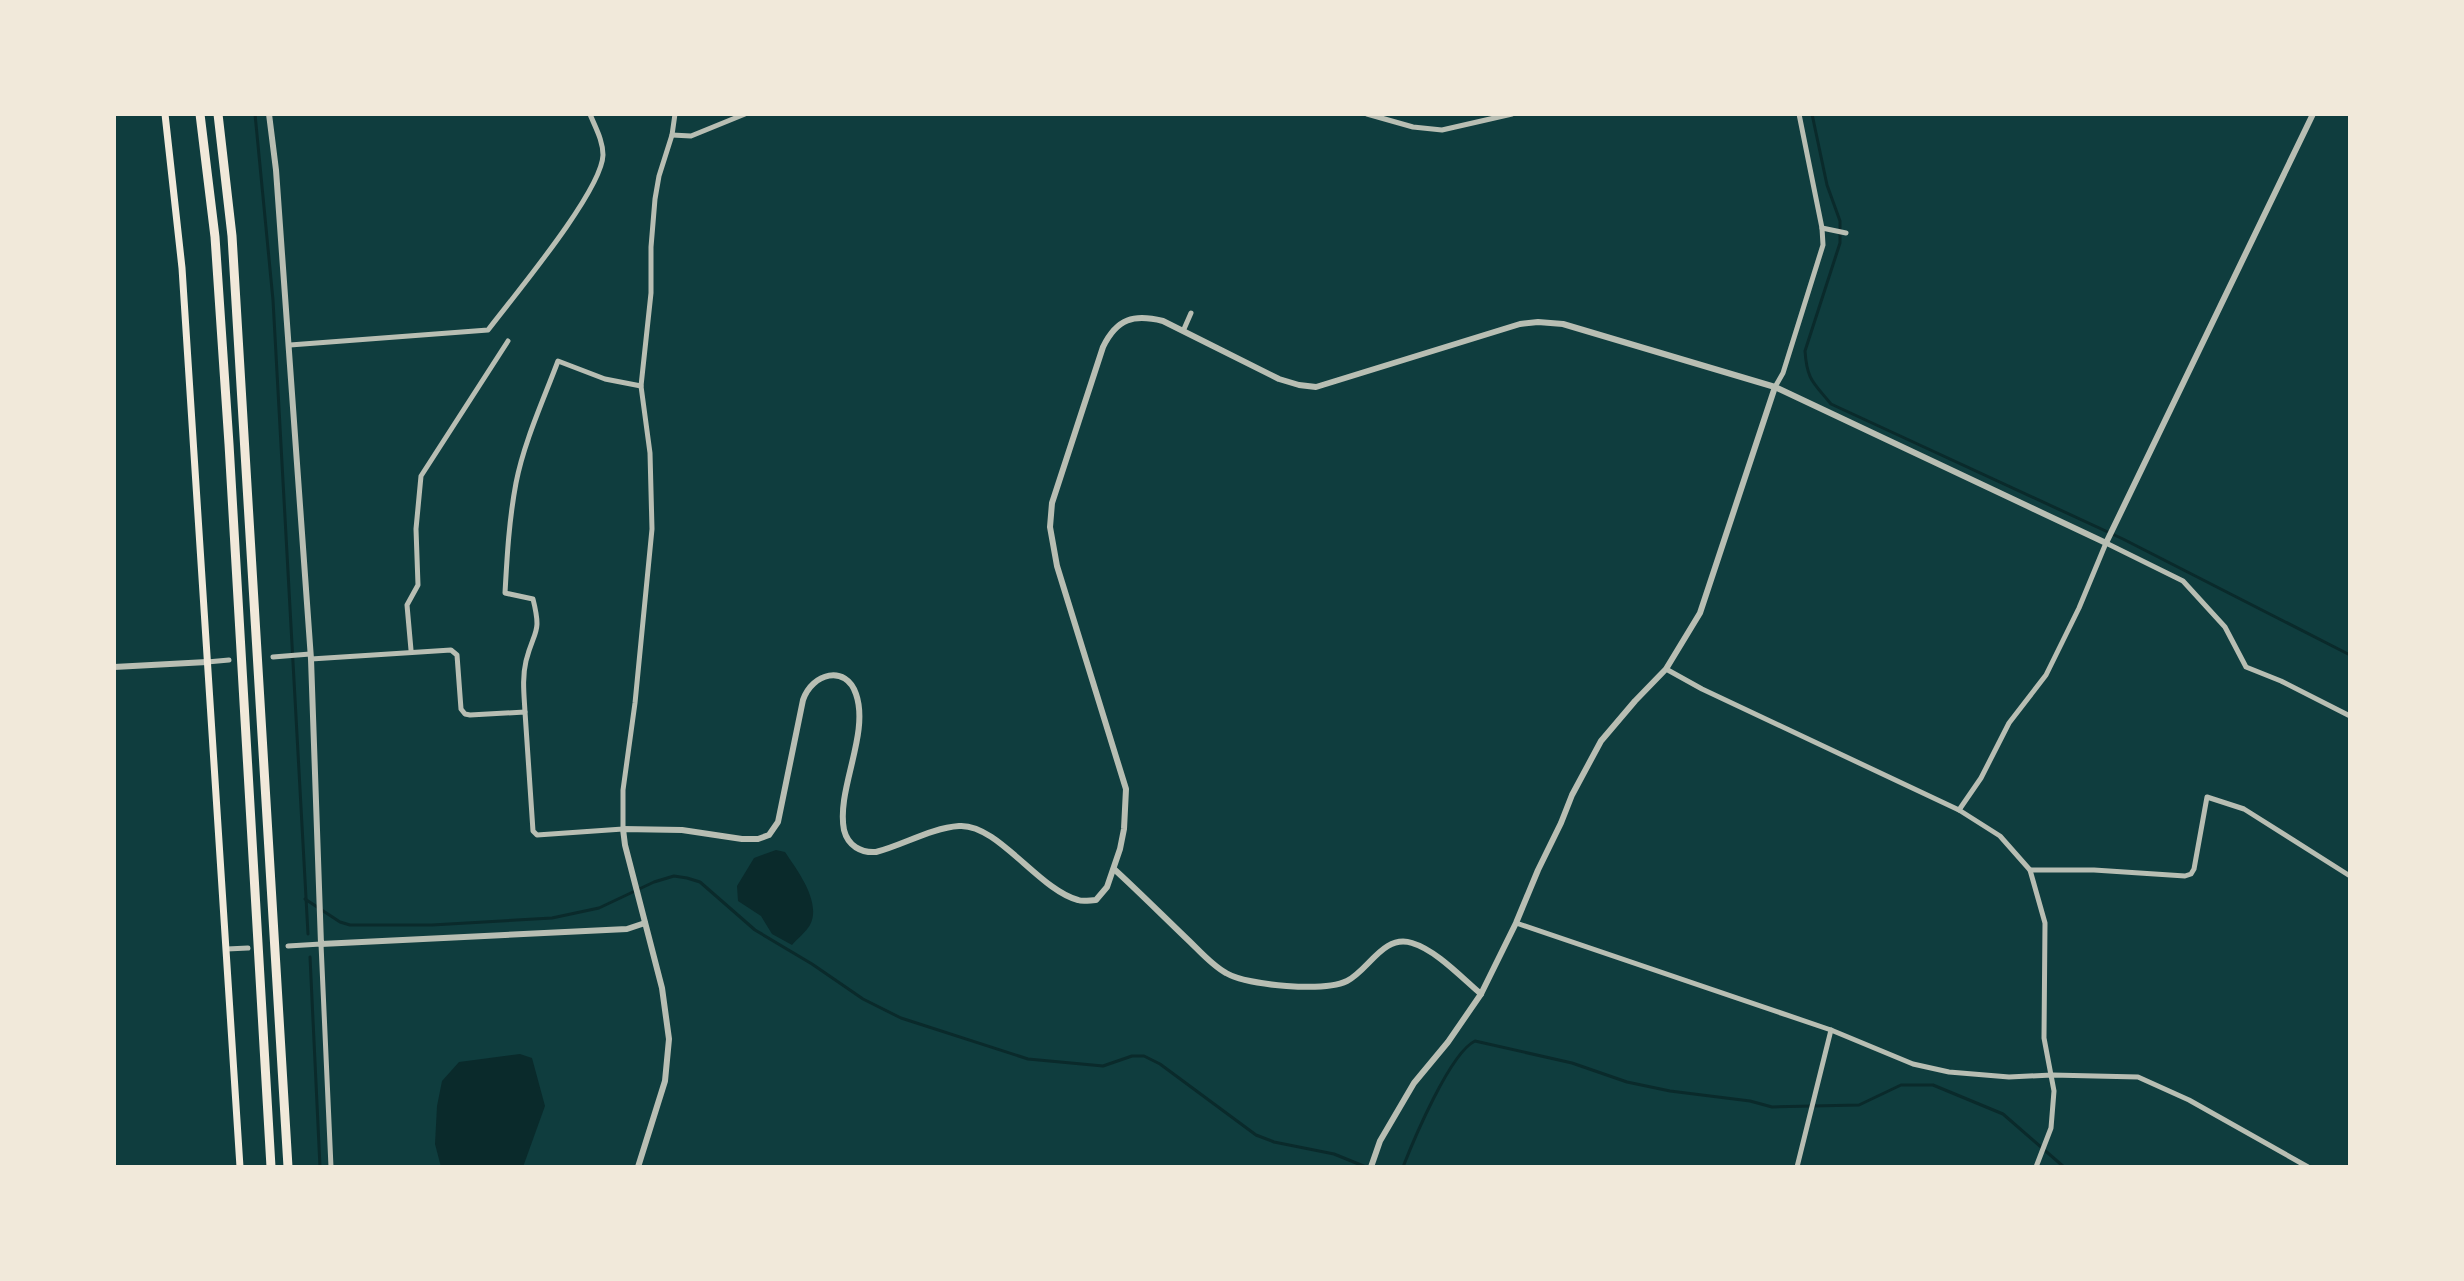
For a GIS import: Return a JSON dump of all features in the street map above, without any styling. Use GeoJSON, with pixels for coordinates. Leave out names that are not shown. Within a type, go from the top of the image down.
{"type":"FeatureCollection","features":[{"type":"Feature","properties":{"kind":"highway"},"geometry":{"type":"LineString","coordinates":[[200,114],[215,237],[227,412],[271,1167]]}},
{"type":"Feature","properties":{"kind":"highway"},"geometry":{"type":"LineString","coordinates":[[218,114],[227,178],[235,283],[288,1167]]}},
{"type":"Feature","properties":{"kind":"main road"},"geometry":{"type":"LineString","coordinates":[[165,114],[182,268],[240,1167]]}},
{"type":"Feature","properties":{"kind":"street"},"geometry":{"type":"LineString","coordinates":[[269,114],[290,345],[310,656],[331,1167]]}},
{"type":"Feature","properties":{"kind":"street"},"geometry":{"type":"LineString","coordinates":[[290,345],[488,330],[576,213],[600,170],[603,155],[600,138],[590,114]]}},
{"type":"Feature","properties":{"kind":"street"},"geometry":{"type":"LineString","coordinates":[[638,1167],[665,1081],[669,1058],[668,1020],[625,845],[623,790],[637,692],[652,529],[650,453],[641,386],[651,293],[651,247],[659,176],[675,114]]}},
{"type":"Feature","properties":{"kind":"street"},"geometry":{"type":"LineString","coordinates":[[672,135],[691,136],[745,114]]}},
{"type":"Feature","properties":{"kind":"street"},"geometry":{"type":"LineString","coordinates":[[1367,114],[1413,127],[1442,130],[1512,114]]}},
{"type":"Feature","properties":{"kind":"street"},"geometry":{"type":"LineString","coordinates":[[1371,1167],[1387,1127],[1414,1083],[1448,1042],[1481,994],[1572,795],[1601,741],[1666,669],[1700,613],[1775,387],[1783,373],[1823,245],[1799,114]]}},
{"type":"Feature","properties":{"kind":"street"},"geometry":{"type":"LineString","coordinates":[[1959,810],[1981,778],[2009,723],[2046,675],[2106,543],[2313,114]]}},
{"type":"Feature","properties":{"kind":"street"},"geometry":{"type":"LineString","coordinates":[[1822,228],[1846,233]]}},
{"type":"Feature","properties":{"kind":"street"},"geometry":{"type":"LineString","coordinates":[[1184,329],[1191,313]]}},
{"type":"Feature","properties":{"kind":"street"},"geometry":{"type":"LineString","coordinates":[[641,386],[605,379],[558,361],[516,481],[505,593],[533,599],[539,628],[527,659],[523,683],[533,831],[537,835],[623,829],[682,830],[742,839],[769,835],[778,822],[806,691],[811,684],[829,675],[848,682],[857,698],[857,731],[844,822],[849,841],[856,848],[866,853],[876,852],[942,829],[975,827],[1057,889],[1078,901],[1096,900],[1107,887],[1114,869],[1124,829],[1126,789],[1053,550],[1050,527],[1052,503],[1109,335],[1134,317],[1163,321],[1184,329],[1279,379],[1316,387],[1520,324],[1538,322],[1563,324],[1775,387],[2183,581],[2225,627],[2246,667],[2350,716]]}},
{"type":"Feature","properties":{"kind":"street"},"geometry":{"type":"LineString","coordinates":[[411,651],[407,605],[418,585],[416,529],[421,476],[508,341]]}},
{"type":"Feature","properties":{"kind":"street"},"geometry":{"type":"LineString","coordinates":[[273,657],[451,650],[457,655],[461,709],[465,714],[525,712]]}},
{"type":"Feature","properties":{"kind":"street"},"geometry":{"type":"LineString","coordinates":[[114,667],[229,660]]}},
{"type":"Feature","properties":{"kind":"street"},"geometry":{"type":"LineString","coordinates":[[1666,669],[1702,689],[1959,810],[2000,836],[2030,870],[2045,923],[2044,1038],[2054,1091],[2051,1128],[2036,1167]]}},
{"type":"Feature","properties":{"kind":"street"},"geometry":{"type":"LineString","coordinates":[[2030,870],[2191,874],[2207,797],[2244,809],[2350,876]]}},
{"type":"Feature","properties":{"kind":"street"},"geometry":{"type":"LineString","coordinates":[[1114,869],[1207,958],[1225,973],[1241,980],[1282,986],[1336,986],[1351,980],[1383,949],[1398,941],[1411,942],[1428,950],[1481,994]]}},
{"type":"Feature","properties":{"kind":"street"},"geometry":{"type":"LineString","coordinates":[[288,946],[627,929],[645,923]]}},
{"type":"Feature","properties":{"kind":"street"},"geometry":{"type":"LineString","coordinates":[[1516,923],[1831,1030],[1913,1064],[1949,1072],[2009,1077],[2138,1077],[2189,1100],[2308,1167]]}},
{"type":"Feature","properties":{"kind":"street"},"geometry":{"type":"LineString","coordinates":[[227,949],[248,948]]}},
{"type":"Feature","properties":{"kind":"street"},"geometry":{"type":"LineString","coordinates":[[1797,1167],[1831,1030]]}},
{"type":"Feature","properties":{"kind":"water"},"geometry":{"type":"Polygon","coordinates":[[[776,850],[785,852],[796,868],[813,906],[810,925],[792,945],[772,934],[761,916],[738,901],[737,886],[754,858],[776,850]]]}},
{"type":"Feature","properties":{"kind":"water"},"geometry":{"type":"Polygon","coordinates":[[[520,1054],[532,1058],[545,1106],[523,1167],[441,1167],[435,1144],[442,1081],[459,1062],[520,1054]]]}},
{"type":"Feature","properties":{"kind":"waterway"},"geometry":{"type":"LineString","coordinates":[[255,114],[273,300],[308,934]]}},
{"type":"Feature","properties":{"kind":"waterway"},"geometry":{"type":"LineString","coordinates":[[1812,114],[1827,185],[1840,221],[1840,243],[1805,351],[1812,380],[1831,404],[2123,539],[2350,655]]}},
{"type":"Feature","properties":{"kind":"waterway"},"geometry":{"type":"LineString","coordinates":[[305,899],[340,922],[350,925],[432,925],[552,918],[599,908],[674,876],[687,878],[700,882],[755,930],[863,999],[901,1018],[1028,1059],[1103,1066],[1132,1056],[1144,1056],[1160,1064],[1256,1135],[1274,1142],[1334,1154],[1366,1167]]}},
{"type":"Feature","properties":{"kind":"waterway"},"geometry":{"type":"LineString","coordinates":[[310,957],[320,1167]]}},
{"type":"Feature","properties":{"kind":"waterway"},"geometry":{"type":"LineString","coordinates":[[1403,1167],[1444,1079],[1465,1049],[1475,1041],[1572,1063],[1627,1082],[1772,1107],[1859,1105],[1901,1085],[1933,1085],[2003,1114],[2064,1167]]}}]}
